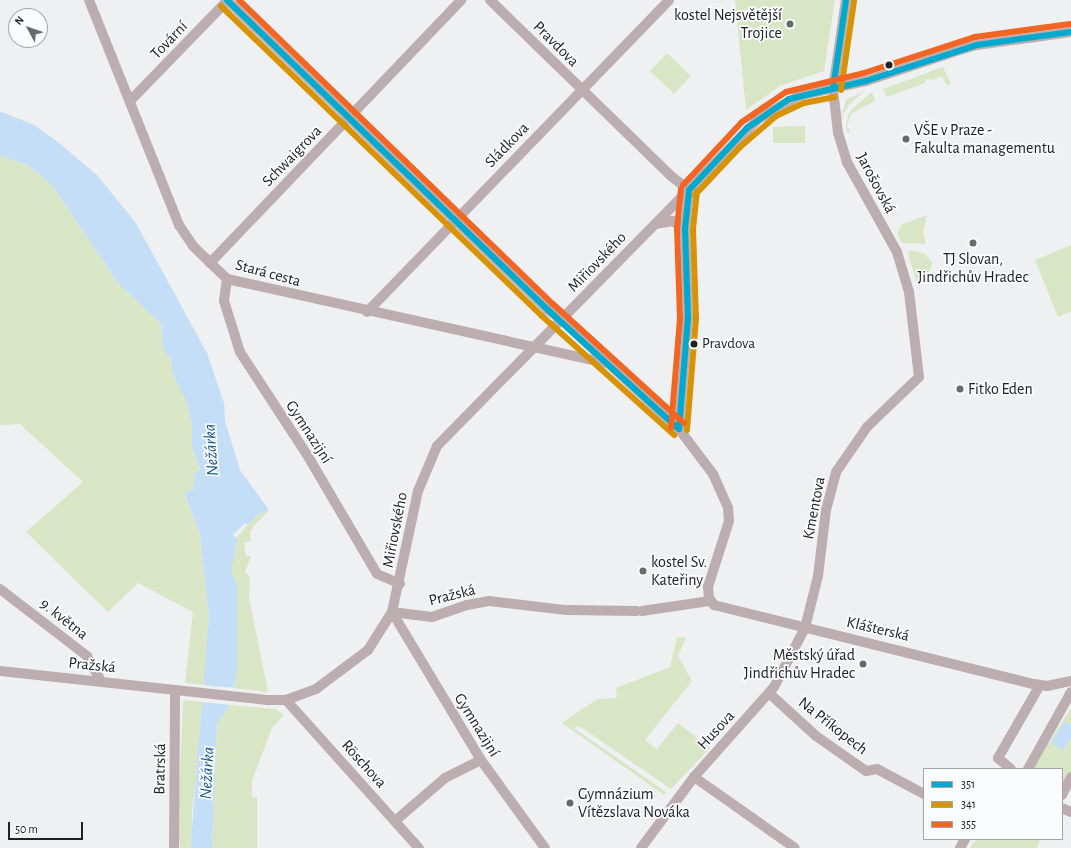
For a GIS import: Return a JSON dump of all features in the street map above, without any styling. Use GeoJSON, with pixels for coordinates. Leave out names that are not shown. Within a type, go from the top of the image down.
{"type":"FeatureCollection","features":[{"type":"Feature","properties":{"kind":"street","name":"Stará cesta"},"geometry":{"type":"LineString","coordinates":[[89,0],[131,100],[179,225],[193,246],[227,279],[533,349],[609,364]]}},
{"type":"Feature","properties":{"kind":"street","name":"Tovární"},"geometry":{"type":"LineString","coordinates":[[131,100],[228,0]]}},
{"type":"Feature","properties":{"kind":"street"},"geometry":{"type":"LineString","coordinates":[[228,0],[548,310],[561,319],[678,429],[713,474],[728,508],[730,521],[708,587],[710,601]]}},
{"type":"Feature","properties":{"kind":"street","name":"Schwaigrova"},"geometry":{"type":"LineString","coordinates":[[210,263],[461,0]]}},
{"type":"Feature","properties":{"kind":"street","name":"Pravdova"},"geometry":{"type":"LineString","coordinates":[[490,0],[582,90],[689,190]]}},
{"type":"Feature","properties":{"kind":"street","name":"Sládkova"},"geometry":{"type":"LineString","coordinates":[[367,312],[670,0]]}},
{"type":"Feature","properties":{"kind":"street","name":"Jarošovská"},"geometry":{"type":"LineString","coordinates":[[846,0],[833,89],[838,134],[845,157],[897,252],[909,292],[919,377]]}},
{"type":"Feature","properties":{"kind":"street","name":"Miřiovského"},"geometry":{"type":"LineString","coordinates":[[392,612],[400,584],[418,492],[437,446],[689,190],[739,137],[772,109],[801,95],[866,81],[977,45],[1071,32]]}},
{"type":"Feature","properties":{"kind":"street"},"geometry":{"type":"LineString","coordinates":[[678,429],[688,318],[685,229],[689,190]]}},
{"type":"Feature","properties":{"kind":"street"},"geometry":{"type":"LineString","coordinates":[[655,224],[673,222],[685,229]]}},
{"type":"Feature","properties":{"kind":"street","name":"Gymnazijní"},"geometry":{"type":"LineString","coordinates":[[227,279],[224,301],[240,352],[309,458],[377,574],[400,584]]}},
{"type":"Feature","properties":{"kind":"street","name":"Kmentova"},"geometry":{"type":"LineString","coordinates":[[805,628],[818,576],[826,510],[836,472],[867,427],[919,377]]}},
{"type":"Feature","properties":{"kind":"street","name":"9. května"},"geometry":{"type":"LineString","coordinates":[[0,589],[87,656],[101,681]]}},
{"type":"Feature","properties":{"kind":"street","name":"Pražská"},"geometry":{"type":"LineString","coordinates":[[392,612],[432,617],[467,605],[489,601],[566,610],[640,611],[710,601]]}},
{"type":"Feature","properties":{"kind":"street","name":"Klášterská"},"geometry":{"type":"LineString","coordinates":[[710,601],[720,609],[1040,685]]}},
{"type":"Feature","properties":{"kind":"street"},"geometry":{"type":"LineString","coordinates":[[286,700],[316,689],[358,659],[382,632],[392,612]]}},
{"type":"Feature","properties":{"kind":"street","name":"Gymnazijní"},"geometry":{"type":"LineString","coordinates":[[392,612],[481,760],[545,848]]}},
{"type":"Feature","properties":{"kind":"street","name":"Husova"},"geometry":{"type":"LineString","coordinates":[[641,848],[694,777],[770,694],[805,628]]}},
{"type":"Feature","properties":{"kind":"street","name":"Pražská"},"geometry":{"type":"LineString","coordinates":[[0,671],[101,681],[178,691],[268,700],[286,700]]}},
{"type":"Feature","properties":{"kind":"street"},"geometry":{"type":"LineString","coordinates":[[1010,768],[998,758],[1040,685],[1071,681]]}},
{"type":"Feature","properties":{"kind":"street","name":"Bratrská"},"geometry":{"type":"LineString","coordinates":[[174,848],[178,691]]}},
{"type":"Feature","properties":{"kind":"street"},"geometry":{"type":"LineString","coordinates":[[1029,768],[1071,692]]}},
{"type":"Feature","properties":{"kind":"street","name":"Na Příkopech"},"geometry":{"type":"LineString","coordinates":[[770,694],[816,736],[866,771],[878,769],[923,793]]}},
{"type":"Feature","properties":{"kind":"street","name":"Röschova"},"geometry":{"type":"LineString","coordinates":[[286,700],[419,848]]}},
{"type":"Feature","properties":{"kind":"street"},"geometry":{"type":"LineString","coordinates":[[396,821],[445,778],[481,760]]}},
{"type":"Feature","properties":{"kind":"street"},"geometry":{"type":"LineString","coordinates":[[694,777],[795,848]]}},
{"type":"Feature","properties":{"kind":"street"},"geometry":{"type":"LineString","coordinates":[[1063,793],[1071,777]]}},
{"type":"Feature","properties":{"kind":"green space"},"geometry":{"type":"Polygon","coordinates":[[[735,0],[835,0],[824,71],[780,86],[746,110],[735,0]]]}},
{"type":"Feature","properties":{"kind":"green space"},"geometry":{"type":"Polygon","coordinates":[[[667,53],[691,76],[674,94],[650,71],[667,53]]]}},
{"type":"Feature","properties":{"kind":"green space"},"geometry":{"type":"Polygon","coordinates":[[[943,67],[951,84],[947,85],[942,76],[932,80],[927,79],[925,83],[887,97],[883,89],[943,67]]]}},
{"type":"Feature","properties":{"kind":"green space"},"geometry":{"type":"Polygon","coordinates":[[[864,91],[849,105],[841,117],[846,100],[864,91]]]}},
{"type":"Feature","properties":{"kind":"green space"},"geometry":{"type":"Polygon","coordinates":[[[872,92],[875,101],[852,113],[847,125],[850,132],[847,133],[846,123],[850,111],[872,92]]]}},
{"type":"Feature","properties":{"kind":"green space"},"geometry":{"type":"Polygon","coordinates":[[[805,126],[805,143],[773,143],[773,127],[805,126]]]}},
{"type":"Feature","properties":{"kind":"green space"},"geometry":{"type":"Polygon","coordinates":[[[0,155],[27,165],[51,184],[119,284],[161,324],[163,348],[172,362],[172,372],[186,401],[192,423],[192,447],[200,469],[194,475],[194,489],[184,494],[200,534],[209,617],[205,685],[185,683],[193,612],[138,583],[108,612],[26,532],[83,482],[20,424],[0,425],[0,155]]]}},
{"type":"Feature","properties":{"kind":"green space"},"geometry":{"type":"Polygon","coordinates":[[[927,215],[923,232],[926,244],[902,243],[897,234],[901,225],[927,215]]]}},
{"type":"Feature","properties":{"kind":"green space"},"geometry":{"type":"Polygon","coordinates":[[[1071,245],[1071,311],[1058,317],[1035,260],[1071,245]]]}},
{"type":"Feature","properties":{"kind":"green space"},"geometry":{"type":"Polygon","coordinates":[[[910,250],[925,254],[932,262],[931,269],[918,286],[908,254],[910,250]]]}},
{"type":"Feature","properties":{"kind":"green space"},"geometry":{"type":"Polygon","coordinates":[[[269,510],[250,531],[251,541],[244,543],[246,556],[251,556],[245,572],[250,577],[249,598],[268,692],[234,688],[237,638],[231,573],[234,540],[257,515],[269,510]]]}},
{"type":"Feature","properties":{"kind":"green space"},"geometry":{"type":"Polygon","coordinates":[[[677,637],[686,638],[678,656],[692,681],[645,740],[657,749],[678,723],[710,748],[671,789],[579,726],[574,728],[666,792],[664,795],[562,723],[597,699],[617,698],[616,688],[670,667],[677,637]]]}},
{"type":"Feature","properties":{"kind":"green space"},"geometry":{"type":"Polygon","coordinates":[[[183,700],[204,702],[192,813],[192,848],[180,848],[178,830],[183,700]]]}},
{"type":"Feature","properties":{"kind":"green space"},"geometry":{"type":"Polygon","coordinates":[[[230,705],[276,709],[284,715],[272,728],[252,781],[252,798],[257,796],[257,848],[212,848],[217,723],[230,705]]]}},
{"type":"Feature","properties":{"kind":"green space"},"geometry":{"type":"Polygon","coordinates":[[[1071,708],[1071,774],[1063,787],[1063,768],[1033,768],[1071,708]]]}},
{"type":"Feature","properties":{"kind":"green space"},"geometry":{"type":"Polygon","coordinates":[[[976,840],[1040,840],[1037,848],[970,848],[976,840]]]}},
{"type":"Feature","properties":{"kind":"water","name":"Nežárka"},"geometry":{"type":"Polygon","coordinates":[[[0,111],[36,126],[59,143],[97,175],[136,223],[207,353],[224,403],[225,421],[240,470],[269,510],[257,515],[248,525],[245,523],[233,535],[237,538],[231,573],[237,584],[237,669],[230,705],[217,723],[212,848],[192,848],[191,840],[209,617],[200,534],[184,493],[194,489],[194,475],[200,469],[192,447],[192,423],[186,401],[172,372],[172,362],[163,348],[161,324],[119,284],[51,184],[27,165],[0,155],[0,111]]]}},
{"type":"Feature","properties":{"kind":"water"},"geometry":{"type":"Polygon","coordinates":[[[1065,721],[1071,725],[1071,738],[1063,750],[1051,743],[1065,721]]]}},
{"type":"Feature","properties":{"kind":"pier"},"geometry":{"type":"Polygon","coordinates":[[[203,685],[236,688],[232,705],[202,702],[203,685]]]}},
{"type":"Feature","properties":{"kind":"transit line","name":"351"},"geometry":{"type":"LineString","coordinates":[[227,0],[548,310],[679,429]]}},
{"type":"Feature","properties":{"kind":"transit line","name":"355"},"geometry":{"type":"LineString","coordinates":[[239,0],[553,304],[684,423]]}},
{"type":"Feature","properties":{"kind":"transit line","name":"351"},"geometry":{"type":"LineString","coordinates":[[833,89],[846,0]]}},
{"type":"Feature","properties":{"kind":"transit line","name":"341"},"geometry":{"type":"LineString","coordinates":[[841,90],[854,1]]}},
{"type":"Feature","properties":{"kind":"transit line","name":"341"},"geometry":{"type":"LineString","coordinates":[[221,6],[542,316],[674,435]]}},
{"type":"Feature","properties":{"kind":"transit line","name":"355"},"geometry":{"type":"LineString","coordinates":[[683,185],[742,122],[786,92],[864,73],[975,37],[1070,24]]}},
{"type":"Feature","properties":{"kind":"transit line","name":"351"},"geometry":{"type":"LineString","coordinates":[[689,190],[747,128],[789,99],[866,81],[977,45],[1071,32]]}},
{"type":"Feature","properties":{"kind":"transit line","name":"341"},"geometry":{"type":"LineString","coordinates":[[695,195],[740,147],[776,116],[804,103],[834,97]]}},
{"type":"Feature","properties":{"kind":"transit line","name":"355"},"geometry":{"type":"LineString","coordinates":[[671,428],[680,318],[677,229],[681,189]]}},
{"type":"Feature","properties":{"kind":"transit line","name":"351"},"geometry":{"type":"LineString","coordinates":[[679,429],[688,318],[685,229],[689,190]]}},
{"type":"Feature","properties":{"kind":"transit line","name":"341"},"geometry":{"type":"LineString","coordinates":[[687,430],[696,319],[693,229],[697,191]]}},
{"type":"Feature","properties":{"kind":"place","name":"kostel Nejsvětější Trojice"},"geometry":{"type":"Point","coordinates":[790,24]}},
{"type":"Feature","properties":{"kind":"place","name":"VŠE v Praze - Fakulta managementu"},"geometry":{"type":"Point","coordinates":[906,139]}},
{"type":"Feature","properties":{"kind":"place","name":"TJ Slovan, Jindřichův Hradec"},"geometry":{"type":"Point","coordinates":[973,243]}},
{"type":"Feature","properties":{"kind":"place","name":"Pravdova"},"geometry":{"type":"Point","coordinates":[694,344]}},
{"type":"Feature","properties":{"kind":"place","name":"Fitko Eden"},"geometry":{"type":"Point","coordinates":[960,389]}},
{"type":"Feature","properties":{"kind":"place","name":"kostel Sv. Kateřiny"},"geometry":{"type":"Point","coordinates":[643,571]}},
{"type":"Feature","properties":{"kind":"place","name":"Městský úřad Jindřichův Hradec"},"geometry":{"type":"Point","coordinates":[863,664]}},
{"type":"Feature","properties":{"kind":"place","name":"Gymnázium Vítězslava Nováka"},"geometry":{"type":"Point","coordinates":[570,803]}}]}
